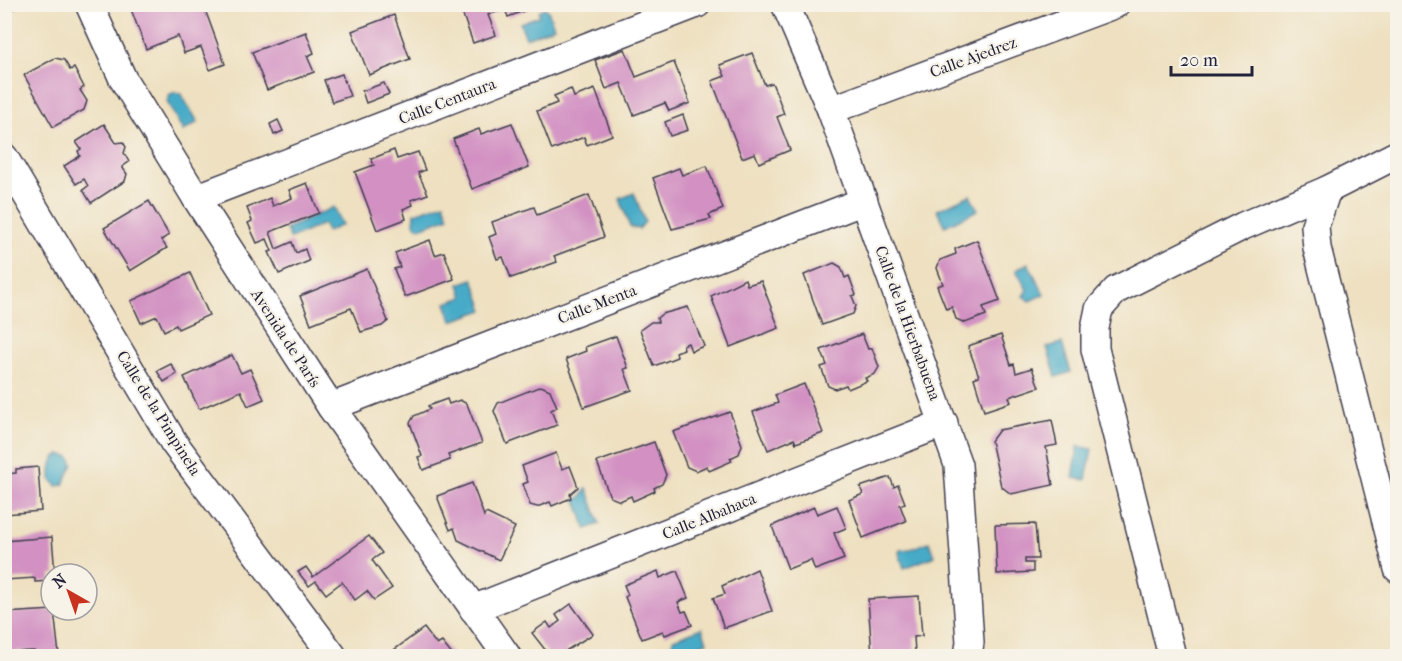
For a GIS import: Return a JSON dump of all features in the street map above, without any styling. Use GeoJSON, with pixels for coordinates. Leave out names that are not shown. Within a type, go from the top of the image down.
{"type":"FeatureCollection","features":[{"type":"Feature","properties":{"kind":"street","name":"Avenida de París"},"geometry":{"type":"LineString","coordinates":[[89,4],[123,79],[196,198],[331,407],[507,657]]}},
{"type":"Feature","properties":{"kind":"street","name":"Calle Centaura"},"geometry":{"type":"LineString","coordinates":[[196,198],[697,4]]}},
{"type":"Feature","properties":{"kind":"street","name":"Calle de la Hierbabuena"},"geometry":{"type":"LineString","coordinates":[[785,4],[831,110],[958,465],[970,642],[968,657]]}},
{"type":"Feature","properties":{"kind":"street","name":"Calle Ajedrez"},"geometry":{"type":"LineString","coordinates":[[831,110],[1116,4]]}},
{"type":"Feature","properties":{"kind":"street"},"geometry":{"type":"LineString","coordinates":[[1172,657],[1095,349],[1095,328],[1099,309],[1116,290],[1243,226],[1327,190],[1397,154]]}},
{"type":"Feature","properties":{"kind":"street","name":"Calle de la Pimpinela"},"geometry":{"type":"LineString","coordinates":[[4,157],[174,443],[333,657]]}},
{"type":"Feature","properties":{"kind":"street"},"geometry":{"type":"LineString","coordinates":[[1327,190],[1315,226],[1317,248],[1398,569]]}},
{"type":"Feature","properties":{"kind":"street","name":"Calle Menta"},"geometry":{"type":"LineString","coordinates":[[331,407],[864,201]]}},
{"type":"Feature","properties":{"kind":"street","name":"Calle Albahaca"},"geometry":{"type":"LineString","coordinates":[[473,609],[944,423]]}},
{"type":"Feature","properties":{"kind":"water"},"geometry":{"type":"Polygon","coordinates":[[[544,8],[548,10],[554,27],[526,38],[520,23],[539,16],[539,11],[544,8]]]}},
{"type":"Feature","properties":{"kind":"water"},"geometry":{"type":"Polygon","coordinates":[[[175,92],[181,94],[198,122],[183,131],[167,102],[169,95],[175,92]]]}},
{"type":"Feature","properties":{"kind":"water"},"geometry":{"type":"Polygon","coordinates":[[[634,193],[645,222],[639,229],[630,227],[620,199],[634,193]]]}},
{"type":"Feature","properties":{"kind":"water"},"geometry":{"type":"Polygon","coordinates":[[[970,195],[978,210],[945,226],[937,210],[970,195]]]}},
{"type":"Feature","properties":{"kind":"water"},"geometry":{"type":"Polygon","coordinates":[[[444,203],[449,217],[420,228],[414,223],[415,213],[444,203]]]}},
{"type":"Feature","properties":{"kind":"water"},"geometry":{"type":"Polygon","coordinates":[[[334,207],[342,225],[327,232],[323,224],[290,239],[286,229],[334,207]]]}},
{"type":"Feature","properties":{"kind":"water"},"geometry":{"type":"Polygon","coordinates":[[[1028,263],[1044,294],[1030,301],[1023,296],[1027,290],[1016,270],[1028,263]]]}},
{"type":"Feature","properties":{"kind":"water"},"geometry":{"type":"Polygon","coordinates":[[[473,279],[484,310],[452,321],[446,303],[463,297],[459,284],[473,279]]]}},
{"type":"Feature","properties":{"kind":"water"},"geometry":{"type":"Polygon","coordinates":[[[1062,343],[1071,372],[1056,377],[1047,347],[1062,343]]]}},
{"type":"Feature","properties":{"kind":"water"},"geometry":{"type":"Polygon","coordinates":[[[1078,446],[1092,449],[1086,480],[1073,478],[1078,446]]]}},
{"type":"Feature","properties":{"kind":"water"},"geometry":{"type":"Polygon","coordinates":[[[60,454],[70,457],[73,464],[63,485],[57,486],[51,480],[51,469],[54,459],[60,454]]]}},
{"type":"Feature","properties":{"kind":"water"},"geometry":{"type":"Polygon","coordinates":[[[587,488],[600,524],[586,529],[576,500],[587,488]]]}},
{"type":"Feature","properties":{"kind":"water"},"geometry":{"type":"Polygon","coordinates":[[[929,542],[935,556],[904,568],[900,550],[929,542]]]}},
{"type":"Feature","properties":{"kind":"water"},"geometry":{"type":"Polygon","coordinates":[[[702,628],[707,642],[678,653],[670,650],[673,639],[702,628]]]}},
{"type":"Feature","properties":{"kind":"building"},"geometry":{"type":"Polygon","coordinates":[[[4,4],[25,4],[25,5],[4,12],[4,4]]]}},
{"type":"Feature","properties":{"kind":"building"},"geometry":{"type":"Polygon","coordinates":[[[129,4],[203,4],[225,64],[210,70],[201,47],[184,53],[178,36],[146,49],[129,4]]]}},
{"type":"Feature","properties":{"kind":"building"},"geometry":{"type":"Polygon","coordinates":[[[459,4],[530,4],[531,8],[508,17],[505,9],[488,15],[496,35],[473,43],[459,4]]]}},
{"type":"Feature","properties":{"kind":"building"},"geometry":{"type":"Polygon","coordinates":[[[394,15],[410,59],[369,75],[352,31],[394,15]]]}},
{"type":"Feature","properties":{"kind":"building"},"geometry":{"type":"Polygon","coordinates":[[[306,32],[314,53],[307,56],[314,72],[267,90],[252,52],[306,32]]]}},
{"type":"Feature","properties":{"kind":"building"},"geometry":{"type":"Polygon","coordinates":[[[625,49],[636,77],[674,62],[690,103],[669,111],[665,103],[634,115],[621,83],[606,89],[595,60],[625,49]]]}},
{"type":"Feature","properties":{"kind":"building"},"geometry":{"type":"Polygon","coordinates":[[[752,53],[765,85],[772,83],[778,97],[784,114],[777,117],[790,150],[759,163],[755,153],[742,158],[712,81],[725,76],[720,65],[752,53]]]}},
{"type":"Feature","properties":{"kind":"building"},"geometry":{"type":"Polygon","coordinates":[[[55,58],[64,60],[70,70],[74,68],[84,87],[80,90],[87,101],[84,110],[53,127],[24,75],[55,58]]]}},
{"type":"Feature","properties":{"kind":"building"},"geometry":{"type":"Polygon","coordinates":[[[342,74],[350,96],[332,102],[324,80],[342,74]]]}},
{"type":"Feature","properties":{"kind":"building"},"geometry":{"type":"Polygon","coordinates":[[[384,83],[389,94],[366,103],[362,91],[384,83]]]}},
{"type":"Feature","properties":{"kind":"building"},"geometry":{"type":"Polygon","coordinates":[[[571,89],[574,97],[595,89],[612,135],[587,145],[584,137],[552,150],[537,111],[557,103],[554,96],[571,89]]]}},
{"type":"Feature","properties":{"kind":"building"},"geometry":{"type":"Polygon","coordinates":[[[683,115],[688,130],[670,136],[665,122],[683,115]]]}},
{"type":"Feature","properties":{"kind":"building"},"geometry":{"type":"Polygon","coordinates":[[[278,120],[283,131],[274,135],[270,124],[278,120]]]}},
{"type":"Feature","properties":{"kind":"building"},"geometry":{"type":"Polygon","coordinates":[[[512,123],[529,167],[472,189],[453,139],[479,129],[481,134],[512,123]]]}},
{"type":"Feature","properties":{"kind":"building"},"geometry":{"type":"Polygon","coordinates":[[[104,124],[116,143],[123,142],[126,147],[124,153],[129,162],[122,167],[127,174],[125,181],[91,203],[83,190],[88,186],[84,179],[76,184],[64,166],[80,156],[78,151],[81,149],[76,142],[104,124]]]}},
{"type":"Feature","properties":{"kind":"building"},"geometry":{"type":"Polygon","coordinates":[[[394,150],[397,159],[418,152],[425,170],[418,173],[428,194],[411,200],[413,205],[403,209],[406,219],[377,230],[355,172],[374,165],[371,159],[394,150]]]}},
{"type":"Feature","properties":{"kind":"building"},"geometry":{"type":"Polygon","coordinates":[[[707,166],[723,209],[709,215],[711,219],[672,229],[653,178],[679,168],[682,175],[707,166]]]}},
{"type":"Feature","properties":{"kind":"building"},"geometry":{"type":"Polygon","coordinates":[[[307,183],[319,213],[270,232],[276,249],[292,242],[296,253],[305,249],[309,261],[279,274],[269,252],[272,251],[267,239],[257,243],[248,223],[252,221],[247,208],[270,198],[273,206],[292,198],[289,190],[307,183]]]}},
{"type":"Feature","properties":{"kind":"building"},"geometry":{"type":"Polygon","coordinates":[[[589,195],[604,237],[554,256],[557,262],[511,278],[503,257],[497,259],[489,237],[496,234],[492,222],[534,207],[537,215],[589,195]]]}},
{"type":"Feature","properties":{"kind":"building"},"geometry":{"type":"Polygon","coordinates":[[[149,201],[169,235],[161,240],[167,248],[130,271],[104,228],[149,201]]]}},
{"type":"Feature","properties":{"kind":"building"},"geometry":{"type":"Polygon","coordinates":[[[430,240],[435,255],[444,252],[454,279],[405,297],[394,269],[400,267],[395,253],[430,240]]]}},
{"type":"Feature","properties":{"kind":"building"},"geometry":{"type":"Polygon","coordinates":[[[977,240],[1000,301],[983,307],[986,315],[965,323],[956,319],[952,307],[946,309],[937,286],[943,284],[937,268],[940,260],[956,254],[955,249],[977,240]]]}},
{"type":"Feature","properties":{"kind":"building"},"geometry":{"type":"Polygon","coordinates":[[[834,263],[841,267],[845,278],[849,276],[856,295],[852,296],[856,306],[853,314],[822,325],[804,275],[834,263]]]}},
{"type":"Feature","properties":{"kind":"building"},"geometry":{"type":"Polygon","coordinates":[[[367,269],[388,321],[382,326],[361,332],[351,308],[311,324],[300,296],[367,269]]]}},
{"type":"Feature","properties":{"kind":"building"},"geometry":{"type":"Polygon","coordinates":[[[190,273],[209,315],[178,329],[176,325],[164,331],[157,316],[141,323],[131,301],[190,273]]]}},
{"type":"Feature","properties":{"kind":"building"},"geometry":{"type":"Polygon","coordinates":[[[745,279],[747,285],[761,281],[779,328],[730,347],[711,296],[745,279]]]}},
{"type":"Feature","properties":{"kind":"building"},"geometry":{"type":"Polygon","coordinates":[[[688,307],[704,346],[691,351],[688,343],[683,345],[684,349],[676,352],[677,357],[654,366],[640,330],[651,322],[658,322],[657,318],[662,314],[688,307]]]}},
{"type":"Feature","properties":{"kind":"building"},"geometry":{"type":"Polygon","coordinates":[[[862,334],[868,349],[872,348],[879,367],[875,374],[865,378],[867,381],[848,389],[846,385],[835,389],[828,386],[821,367],[827,365],[821,350],[862,334]]]}},
{"type":"Feature","properties":{"kind":"building"},"geometry":{"type":"Polygon","coordinates":[[[1001,335],[1016,373],[1032,368],[1039,387],[1009,397],[1011,402],[984,411],[974,378],[979,376],[968,346],[1001,335]]]}},
{"type":"Feature","properties":{"kind":"building"},"geometry":{"type":"Polygon","coordinates":[[[616,336],[628,368],[624,369],[632,390],[584,407],[566,359],[586,351],[585,347],[616,336]]]}},
{"type":"Feature","properties":{"kind":"building"},"geometry":{"type":"Polygon","coordinates":[[[232,355],[241,373],[250,369],[264,399],[248,406],[241,391],[199,409],[184,377],[232,355]]]}},
{"type":"Feature","properties":{"kind":"building"},"geometry":{"type":"Polygon","coordinates":[[[171,364],[177,374],[164,382],[157,371],[171,364]]]}},
{"type":"Feature","properties":{"kind":"building"},"geometry":{"type":"Polygon","coordinates":[[[804,384],[823,433],[796,443],[794,439],[768,450],[753,412],[778,403],[775,395],[804,384]]]}},
{"type":"Feature","properties":{"kind":"building"},"geometry":{"type":"Polygon","coordinates":[[[541,386],[550,390],[557,407],[551,410],[557,425],[507,444],[494,411],[498,403],[541,386]]]}},
{"type":"Feature","properties":{"kind":"building"},"geometry":{"type":"Polygon","coordinates":[[[447,399],[449,404],[460,400],[467,404],[482,443],[448,455],[450,460],[423,470],[418,457],[422,456],[410,423],[414,416],[430,409],[428,406],[447,399]]]}},
{"type":"Feature","properties":{"kind":"building"},"geometry":{"type":"Polygon","coordinates":[[[730,412],[742,445],[739,454],[730,458],[732,461],[709,471],[707,466],[696,471],[687,467],[673,432],[730,412]]]}},
{"type":"Feature","properties":{"kind":"building"},"geometry":{"type":"Polygon","coordinates":[[[1052,420],[1057,445],[1046,447],[1053,485],[1011,494],[1001,486],[991,441],[999,430],[1052,420]]]}},
{"type":"Feature","properties":{"kind":"building"},"geometry":{"type":"Polygon","coordinates":[[[654,442],[666,475],[662,484],[654,488],[655,491],[633,501],[631,496],[620,501],[610,497],[597,462],[654,442]]]}},
{"type":"Feature","properties":{"kind":"building"},"geometry":{"type":"Polygon","coordinates":[[[556,453],[562,469],[570,466],[578,487],[570,494],[571,498],[552,506],[550,502],[537,507],[530,505],[523,484],[528,482],[522,466],[556,453]]]}},
{"type":"Feature","properties":{"kind":"building"},"geometry":{"type":"Polygon","coordinates":[[[38,467],[41,511],[5,514],[5,474],[16,473],[16,469],[38,467]]]}},
{"type":"Feature","properties":{"kind":"building"},"geometry":{"type":"Polygon","coordinates":[[[890,477],[894,487],[898,485],[905,503],[900,505],[906,521],[863,538],[849,500],[863,494],[860,487],[890,477]]]}},
{"type":"Feature","properties":{"kind":"building"},"geometry":{"type":"Polygon","coordinates":[[[472,483],[484,516],[486,513],[515,527],[499,560],[458,540],[454,528],[450,530],[437,496],[472,483]]]}},
{"type":"Feature","properties":{"kind":"building"},"geometry":{"type":"Polygon","coordinates":[[[837,506],[846,528],[834,533],[844,559],[815,570],[811,560],[788,569],[772,526],[814,507],[817,514],[837,506]]]}},
{"type":"Feature","properties":{"kind":"building"},"geometry":{"type":"Polygon","coordinates":[[[1035,524],[1038,559],[1025,559],[1025,563],[1033,563],[1033,572],[997,574],[995,525],[1035,524]]]}},
{"type":"Feature","properties":{"kind":"building"},"geometry":{"type":"Polygon","coordinates":[[[369,536],[382,553],[372,560],[392,588],[374,600],[367,591],[355,600],[342,582],[326,594],[316,581],[309,586],[298,572],[306,567],[313,577],[369,536]]]}},
{"type":"Feature","properties":{"kind":"building"},"geometry":{"type":"Polygon","coordinates":[[[52,537],[54,562],[39,562],[39,582],[35,582],[35,578],[4,580],[4,541],[52,537]]]}},
{"type":"Feature","properties":{"kind":"building"},"geometry":{"type":"Polygon","coordinates":[[[757,569],[772,611],[724,628],[713,598],[725,594],[722,586],[757,569]]]}},
{"type":"Feature","properties":{"kind":"building"},"geometry":{"type":"Polygon","coordinates":[[[658,571],[660,578],[677,571],[688,598],[678,602],[682,612],[686,611],[692,625],[665,635],[663,631],[642,639],[625,597],[628,595],[624,585],[658,571]]]}},
{"type":"Feature","properties":{"kind":"building"},"geometry":{"type":"Polygon","coordinates":[[[919,596],[922,636],[914,637],[915,652],[911,656],[872,656],[868,599],[919,596]]]}},
{"type":"Feature","properties":{"kind":"building"},"geometry":{"type":"Polygon","coordinates":[[[571,604],[593,634],[567,650],[570,656],[550,656],[532,633],[547,622],[551,628],[560,621],[556,615],[571,604]]]}},
{"type":"Feature","properties":{"kind":"building"},"geometry":{"type":"Polygon","coordinates":[[[39,611],[39,622],[55,622],[59,655],[34,656],[34,651],[4,652],[4,613],[39,611]]]}},
{"type":"Feature","properties":{"kind":"building"},"geometry":{"type":"Polygon","coordinates":[[[424,628],[437,645],[442,642],[453,656],[399,656],[394,650],[424,628]]]}}]}
